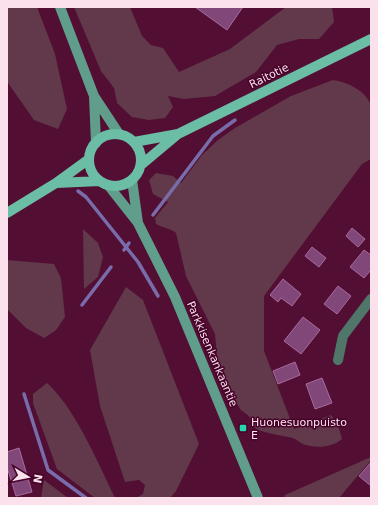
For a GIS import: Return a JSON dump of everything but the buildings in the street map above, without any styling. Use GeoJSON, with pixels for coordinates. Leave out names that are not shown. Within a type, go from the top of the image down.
{"type":"FeatureCollection","features":[{"type":"Feature","properties":{"kind":"main road","name":"Raitotie"},"geometry":{"type":"LineString","coordinates":[[141,165],[178,134],[371,39]]}},
{"type":"Feature","properties":{"kind":"main road"},"geometry":{"type":"LineString","coordinates":[[56,183],[104,183],[116,186],[125,184],[132,180],[138,173],[141,165],[140,153],[134,142],[127,137],[119,134],[111,134],[96,143],[90,158],[90,167],[104,183]]}},
{"type":"Feature","properties":{"kind":"main road","name":"Raitotie"},"geometry":{"type":"LineString","coordinates":[[134,142],[178,134]]}},
{"type":"Feature","properties":{"kind":"main road"},"geometry":{"type":"LineString","coordinates":[[7,213],[56,183],[90,158]]}},
{"type":"Feature","properties":{"kind":"street"},"geometry":{"type":"LineString","coordinates":[[60,7],[94,96],[119,134]]}},
{"type":"Feature","properties":{"kind":"street"},"geometry":{"type":"LineString","coordinates":[[94,96],[96,143]]}},
{"type":"Feature","properties":{"kind":"street","name":"Parkkisenkankaantie"},"geometry":{"type":"LineString","coordinates":[[132,180],[138,223]]}},
{"type":"Feature","properties":{"kind":"street","name":"Parkkisenkankaantie"},"geometry":{"type":"LineString","coordinates":[[104,183],[138,223],[175,298],[258,498]]}},
{"type":"Feature","properties":{"kind":"street"},"geometry":{"type":"LineString","coordinates":[[338,360],[343,336],[371,299]]}},
{"type":"Feature","properties":{"kind":"shaded area"},"geometry":{"type":"Polygon","coordinates":[[[7,7],[37,7],[55,54],[67,109],[58,129],[34,120],[8,83],[7,7]]]}},
{"type":"Feature","properties":{"kind":"shaded area"},"geometry":{"type":"Polygon","coordinates":[[[74,7],[130,7],[142,36],[151,45],[163,48],[179,72],[230,49],[286,7],[332,7],[334,22],[319,39],[299,39],[277,45],[256,72],[215,96],[184,99],[168,96],[173,107],[165,118],[149,120],[132,117],[117,103],[114,88],[101,71],[74,7]]]}},
{"type":"Feature","properties":{"kind":"shaded area"},"geometry":{"type":"Polygon","coordinates":[[[333,80],[350,85],[360,91],[371,105],[371,159],[362,164],[264,296],[264,351],[294,429],[331,415],[338,425],[342,439],[328,446],[317,447],[306,445],[293,438],[256,429],[249,416],[241,410],[230,393],[218,366],[215,334],[186,276],[176,233],[156,224],[155,218],[168,202],[153,194],[149,180],[156,173],[173,176],[181,183],[202,155],[218,140],[235,128],[291,96],[333,80]]]}},
{"type":"Feature","properties":{"kind":"shaded area"},"geometry":{"type":"Polygon","coordinates":[[[83,229],[98,243],[103,257],[98,277],[84,289],[83,229]]]}},
{"type":"Feature","properties":{"kind":"shaded area"},"geometry":{"type":"Polygon","coordinates":[[[7,260],[54,264],[61,278],[65,317],[56,330],[44,338],[26,328],[7,309],[7,260]]]}},
{"type":"Feature","properties":{"kind":"shaded area"},"geometry":{"type":"Polygon","coordinates":[[[126,287],[143,300],[199,444],[176,491],[170,498],[136,498],[143,494],[145,485],[139,480],[125,482],[100,406],[90,350],[126,287]]]}},
{"type":"Feature","properties":{"kind":"shaded area"},"geometry":{"type":"Polygon","coordinates":[[[47,383],[67,407],[76,421],[115,498],[95,498],[57,469],[33,403],[33,394],[47,383]]]}},
{"type":"Feature","properties":{"kind":"shaded area"},"geometry":{"type":"Polygon","coordinates":[[[371,457],[371,460],[339,498],[284,498],[285,495],[371,457]]]}},
{"type":"Feature","properties":{"kind":"shaded area"},"geometry":{"type":"Polygon","coordinates":[[[44,480],[68,498],[41,498],[44,480]]]}},
{"type":"Feature","properties":{"kind":"waterway"},"geometry":{"type":"LineString","coordinates":[[153,215],[213,136],[235,120]]}},
{"type":"Feature","properties":{"kind":"waterway"},"geometry":{"type":"LineString","coordinates":[[78,191],[86,197],[138,262],[158,296]]}},
{"type":"Feature","properties":{"kind":"waterway"},"geometry":{"type":"LineString","coordinates":[[124,250],[129,243]]}},
{"type":"Feature","properties":{"kind":"waterway"},"geometry":{"type":"LineString","coordinates":[[82,305],[111,267]]}},
{"type":"Feature","properties":{"kind":"waterway"},"geometry":{"type":"LineString","coordinates":[[24,394],[48,470],[86,498]]}},
{"type":"Feature","properties":{"kind":"place","name":"Huonesuonpuisto E"},"geometry":{"type":"Point","coordinates":[243,428]}}]}
